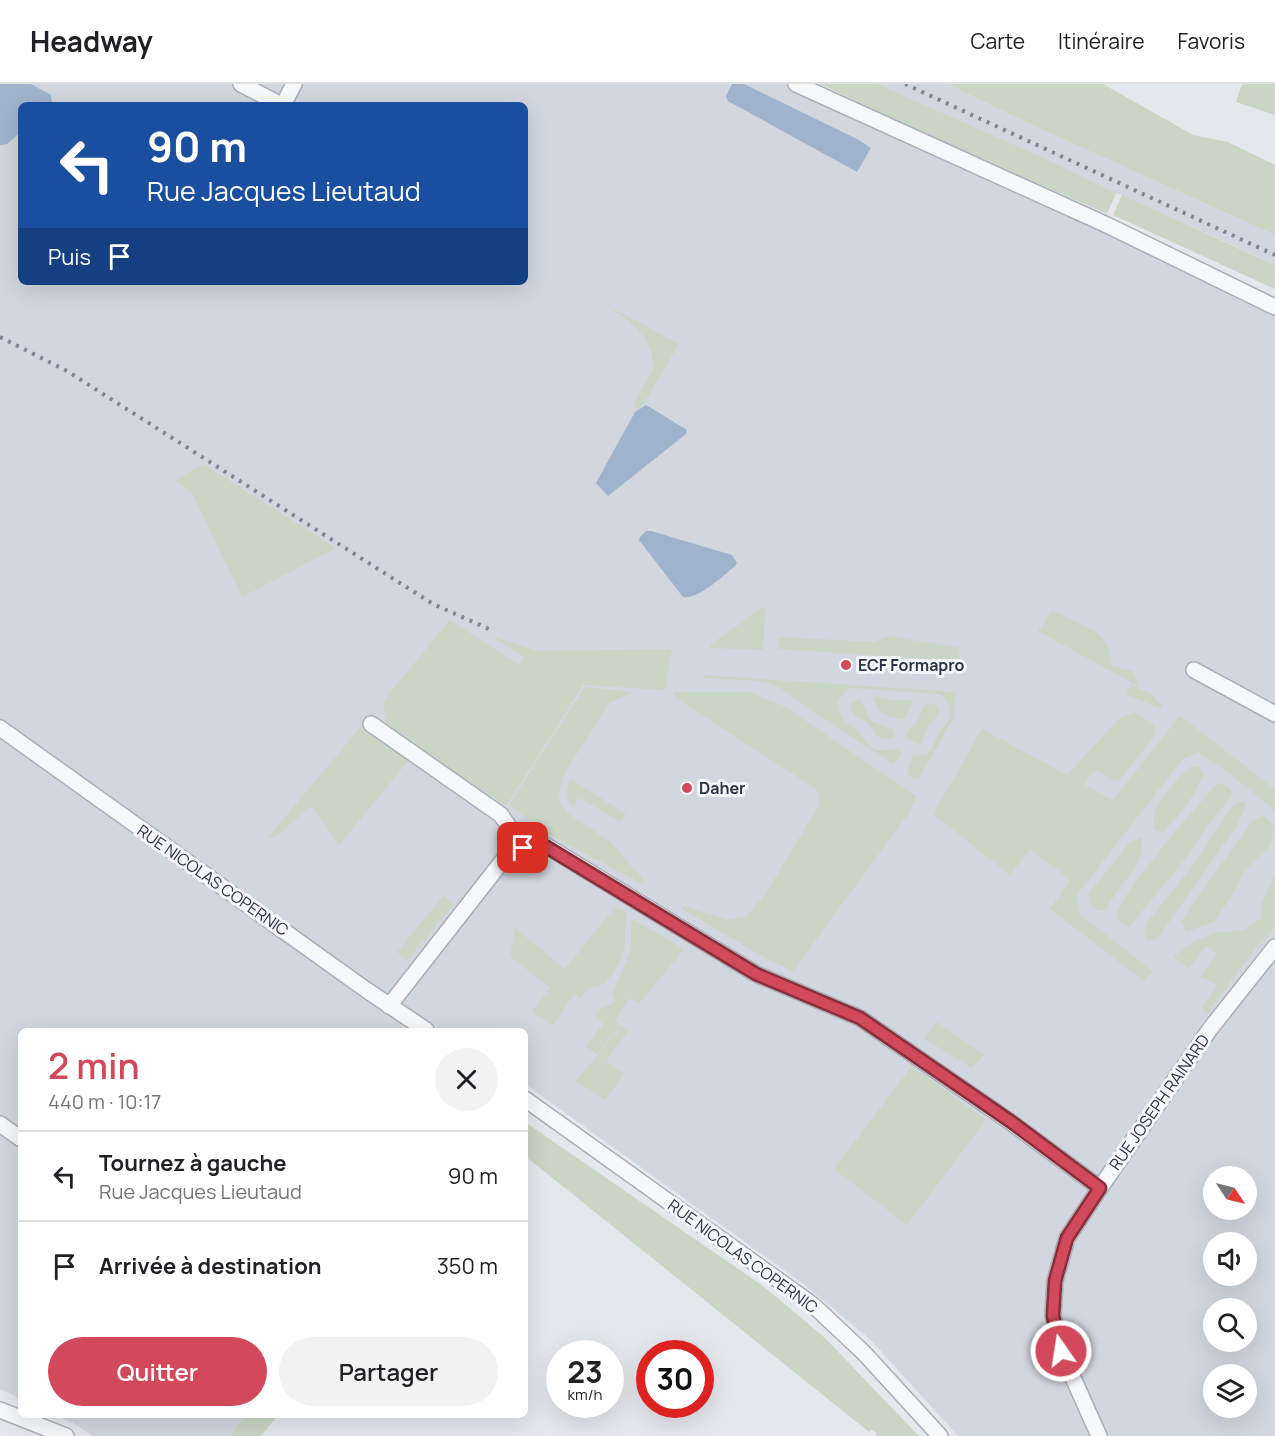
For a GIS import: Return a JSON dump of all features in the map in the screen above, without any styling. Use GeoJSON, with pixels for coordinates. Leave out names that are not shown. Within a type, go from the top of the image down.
{"type":"FeatureCollection","features":[{"type":"Feature","properties":{"kind":"street"},"geometry":{"type":"LineString","coordinates":[[241,84],[276,102]]}},
{"type":"Feature","properties":{"kind":"street"},"geometry":{"type":"LineString","coordinates":[[284,102],[294,84]]}},
{"type":"Feature","properties":{"kind":"street"},"geometry":{"type":"LineString","coordinates":[[796,84],[1107,225],[1275,307]]}},
{"type":"Feature","properties":{"kind":"street"},"geometry":{"type":"LineString","coordinates":[[1194,670],[1275,714]]}},
{"type":"Feature","properties":{"kind":"street"},"geometry":{"type":"LineString","coordinates":[[371,724],[501,815],[523,848]]}},
{"type":"Feature","properties":{"kind":"street","name":"RUE NICOLAS COPERNIC"},"geometry":{"type":"LineString","coordinates":[[0,728],[423,1028]]}},
{"type":"Feature","properties":{"kind":"street"},"geometry":{"type":"LineString","coordinates":[[389,1006],[504,859],[523,848],[545,846],[756,974],[860,1018],[1010,1121],[1100,1188]]}},
{"type":"Feature","properties":{"kind":"street","name":"RUE JOSEPH RAINARD"},"geometry":{"type":"LineString","coordinates":[[1099,1436],[1061,1351],[1053,1316],[1055,1281],[1067,1238],[1210,1029],[1275,947]]}},
{"type":"Feature","properties":{"kind":"street","name":"RUE NICOLAS COPERNIC"},"geometry":{"type":"LineString","coordinates":[[528,1101],[813,1305],[864,1353],[940,1436]]}},
{"type":"Feature","properties":{"kind":"street"},"geometry":{"type":"LineString","coordinates":[[0,1124],[18,1137]]}},
{"type":"Feature","properties":{"kind":"street"},"geometry":{"type":"LineString","coordinates":[[0,1410],[18,1417]]}},
{"type":"Feature","properties":{"kind":"street"},"geometry":{"type":"LineString","coordinates":[[20,1418],[66,1436]]}},
{"type":"Feature","properties":{"kind":"shaded area"},"geometry":{"type":"Polygon","coordinates":[[[0,84],[814,84],[1275,298],[1275,1436],[958,1436],[871,1340],[802,1283],[528,1086],[528,1028],[18,1028],[18,1398],[0,1389],[0,84]]]}},
{"type":"Feature","properties":{"kind":"shaded area"},"geometry":{"type":"Polygon","coordinates":[[[873,84],[947,84],[1275,235],[1275,265],[1239,248],[873,84]]]}},
{"type":"Feature","properties":{"kind":"shaded area"},"geometry":{"type":"Polygon","coordinates":[[[62,1418],[243,1418],[229,1436],[93,1436],[62,1418]]]}},
{"type":"Feature","properties":{"kind":"green space"},"geometry":{"type":"Polygon","coordinates":[[[820,84],[877,84],[1116,193],[1107,214],[820,84]]]}},
{"type":"Feature","properties":{"kind":"green space"},"geometry":{"type":"Polygon","coordinates":[[[947,84],[1103,84],[1193,135],[1228,142],[1275,165],[1275,235],[1034,126],[947,84]]]}},
{"type":"Feature","properties":{"kind":"green space"},"geometry":{"type":"Polygon","coordinates":[[[1242,84],[1275,84],[1275,115],[1236,102],[1242,84]]]}},
{"type":"Feature","properties":{"kind":"green space"},"geometry":{"type":"Polygon","coordinates":[[[1122,195],[1275,265],[1275,289],[1113,215],[1122,195]]]}},
{"type":"Feature","properties":{"kind":"green space"},"geometry":{"type":"Polygon","coordinates":[[[601,302],[679,344],[641,408],[636,409],[634,403],[653,369],[652,353],[644,337],[628,320],[601,302]]]}},
{"type":"Feature","properties":{"kind":"green space"},"geometry":{"type":"Polygon","coordinates":[[[203,464],[336,548],[242,597],[192,493],[176,480],[203,464]]]}},
{"type":"Feature","properties":{"kind":"green space"},"geometry":{"type":"Polygon","coordinates":[[[765,606],[763,650],[710,648],[711,644],[765,606]]]}},
{"type":"Feature","properties":{"kind":"green space"},"geometry":{"type":"Polygon","coordinates":[[[1051,612],[1056,612],[1095,631],[1107,643],[1112,666],[1132,671],[1140,687],[1038,631],[1051,612]]]}},
{"type":"Feature","properties":{"kind":"green space"},"geometry":{"type":"Polygon","coordinates":[[[450,620],[519,665],[525,657],[491,636],[538,651],[672,649],[665,690],[583,685],[506,806],[386,728],[383,701],[450,620]]]}},
{"type":"Feature","properties":{"kind":"green space"},"geometry":{"type":"Polygon","coordinates":[[[888,636],[960,648],[958,661],[778,649],[779,637],[875,642],[888,636]]]}},
{"type":"Feature","properties":{"kind":"green space"},"geometry":{"type":"Polygon","coordinates":[[[703,675],[956,692],[954,717],[918,779],[911,777],[907,772],[913,756],[931,751],[939,732],[951,715],[946,700],[940,694],[852,688],[847,690],[838,701],[843,718],[870,746],[879,750],[898,749],[901,753],[897,761],[892,763],[777,686],[760,681],[703,678],[703,675]]]}},
{"type":"Feature","properties":{"kind":"green space"},"geometry":{"type":"Polygon","coordinates":[[[1132,685],[1152,695],[1163,706],[1159,708],[1125,694],[1132,685]]]}},
{"type":"Feature","properties":{"kind":"green space"},"geometry":{"type":"Polygon","coordinates":[[[585,687],[633,692],[609,703],[563,776],[558,796],[562,806],[569,814],[611,842],[644,879],[642,884],[549,834],[509,805],[585,687]]]}},
{"type":"Feature","properties":{"kind":"green space"},"geometry":{"type":"Polygon","coordinates":[[[673,692],[749,692],[784,706],[916,796],[911,810],[793,971],[769,960],[682,909],[684,906],[727,920],[746,917],[766,893],[820,803],[816,789],[677,699],[673,692]]]}},
{"type":"Feature","properties":{"kind":"green space"},"geometry":{"type":"Polygon","coordinates":[[[873,696],[889,700],[913,700],[906,716],[902,719],[883,713],[873,696]]]}},
{"type":"Feature","properties":{"kind":"green space"},"geometry":{"type":"Polygon","coordinates":[[[862,701],[873,722],[893,730],[895,735],[893,738],[880,737],[868,723],[854,715],[850,706],[852,702],[862,701]]]}},
{"type":"Feature","properties":{"kind":"green space"},"geometry":{"type":"Polygon","coordinates":[[[930,704],[939,709],[938,715],[928,726],[922,743],[918,744],[906,738],[905,734],[916,723],[922,709],[930,704]]]}},
{"type":"Feature","properties":{"kind":"green space"},"geometry":{"type":"Polygon","coordinates":[[[1134,712],[1154,724],[1155,735],[1119,781],[1111,780],[1097,770],[1090,775],[1084,785],[1113,800],[1180,716],[1275,789],[1275,811],[1234,777],[1198,752],[1182,760],[1076,896],[1080,915],[1153,971],[1144,981],[1050,909],[1070,880],[1030,849],[1010,875],[933,814],[982,729],[1067,775],[1119,719],[1134,712]]]}},
{"type":"Feature","properties":{"kind":"green space"},"geometry":{"type":"Polygon","coordinates":[[[361,727],[409,760],[339,845],[311,806],[278,835],[267,838],[361,727]]]}},
{"type":"Feature","properties":{"kind":"green space"},"geometry":{"type":"Polygon","coordinates":[[[1191,766],[1200,767],[1203,776],[1195,792],[1163,832],[1154,830],[1157,806],[1191,766]]]}},
{"type":"Feature","properties":{"kind":"green space"},"geometry":{"type":"Polygon","coordinates":[[[571,779],[626,814],[620,822],[580,798],[573,806],[568,800],[567,793],[571,779]]]}},
{"type":"Feature","properties":{"kind":"green space"},"geometry":{"type":"Polygon","coordinates":[[[1220,783],[1230,788],[1232,795],[1186,858],[1129,927],[1120,923],[1116,915],[1136,881],[1173,834],[1220,783]]]}},
{"type":"Feature","properties":{"kind":"green space"},"geometry":{"type":"Polygon","coordinates":[[[1237,802],[1245,802],[1245,808],[1238,824],[1157,939],[1148,941],[1144,935],[1146,924],[1194,864],[1237,802]]]}},
{"type":"Feature","properties":{"kind":"green space"},"geometry":{"type":"Polygon","coordinates":[[[1263,816],[1269,820],[1274,829],[1270,846],[1244,871],[1215,921],[1187,932],[1181,922],[1193,903],[1252,820],[1263,816]]]}},
{"type":"Feature","properties":{"kind":"green space"},"geometry":{"type":"Polygon","coordinates":[[[1141,837],[1142,851],[1136,865],[1105,910],[1097,910],[1089,903],[1088,894],[1129,843],[1141,837]]]}},
{"type":"Feature","properties":{"kind":"green space"},"geometry":{"type":"Polygon","coordinates":[[[1275,875],[1275,928],[1258,945],[1207,1014],[1202,1008],[1217,985],[1200,977],[1217,954],[1206,946],[1189,968],[1173,957],[1202,938],[1219,932],[1243,931],[1261,918],[1262,902],[1275,875]]]}},
{"type":"Feature","properties":{"kind":"green space"},"geometry":{"type":"Polygon","coordinates":[[[443,896],[453,905],[407,961],[397,952],[443,896]]]}},
{"type":"Feature","properties":{"kind":"green space"},"geometry":{"type":"Polygon","coordinates":[[[615,907],[626,912],[625,944],[622,957],[604,984],[590,988],[580,998],[574,994],[553,1026],[532,1011],[550,988],[510,956],[515,928],[565,969],[615,907]]]}},
{"type":"Feature","properties":{"kind":"green space"},"geometry":{"type":"Polygon","coordinates":[[[631,918],[684,949],[639,1004],[630,998],[615,1020],[620,1027],[597,1054],[586,1047],[603,1024],[595,1016],[603,1007],[615,1000],[612,994],[631,950],[631,918]]]}},
{"type":"Feature","properties":{"kind":"green space"},"geometry":{"type":"Polygon","coordinates":[[[937,1022],[984,1055],[971,1068],[924,1038],[937,1022]]]}},
{"type":"Feature","properties":{"kind":"green space"},"geometry":{"type":"Polygon","coordinates":[[[622,1026],[628,1031],[606,1061],[624,1074],[605,1100],[576,1081],[622,1026]]]}},
{"type":"Feature","properties":{"kind":"green space"},"geometry":{"type":"Polygon","coordinates":[[[912,1066],[986,1120],[907,1225],[834,1169],[912,1066]]]}},
{"type":"Feature","properties":{"kind":"green space"},"geometry":{"type":"Polygon","coordinates":[[[528,1124],[763,1286],[825,1338],[919,1436],[876,1436],[877,1434],[871,1429],[869,1432],[528,1158],[528,1124]]]}},
{"type":"Feature","properties":{"kind":"green space"},"geometry":{"type":"Polygon","coordinates":[[[243,1418],[276,1418],[261,1436],[229,1436],[243,1418]]]}},
{"type":"Feature","properties":{"kind":"water"},"geometry":{"type":"Polygon","coordinates":[[[0,84],[31,84],[51,95],[52,102],[18,102],[18,135],[7,144],[0,145],[0,84]]]}},
{"type":"Feature","properties":{"kind":"water"},"geometry":{"type":"Polygon","coordinates":[[[732,84],[744,84],[871,148],[857,172],[728,101],[726,96],[732,84]]]}},
{"type":"Feature","properties":{"kind":"water"},"geometry":{"type":"Polygon","coordinates":[[[646,405],[687,430],[686,434],[608,496],[596,483],[635,412],[646,405]]]}},
{"type":"Feature","properties":{"kind":"water"},"geometry":{"type":"Polygon","coordinates":[[[646,531],[732,555],[737,563],[703,591],[696,595],[683,597],[639,540],[646,531]]]}},
{"type":"Feature","properties":{"kind":"railway"},"geometry":{"type":"LineString","coordinates":[[905,84],[1275,255]]}},
{"type":"Feature","properties":{"kind":"railway"},"geometry":{"type":"LineString","coordinates":[[0,337],[67,371],[433,604],[489,629]]}},
{"type":"Feature","properties":{"kind":"place","name":"ECF Formapro"},"geometry":{"type":"Point","coordinates":[846,665]}},
{"type":"Feature","properties":{"kind":"place","name":"Daher"},"geometry":{"type":"Point","coordinates":[687,788]}},
{"type":"Feature","properties":{"kind":"route"},"geometry":{"type":"LineString","coordinates":[[523,848],[545,846],[756,974],[860,1018],[1010,1121],[1100,1188],[1067,1238],[1055,1281],[1053,1316],[1061,1351]]}}]}
